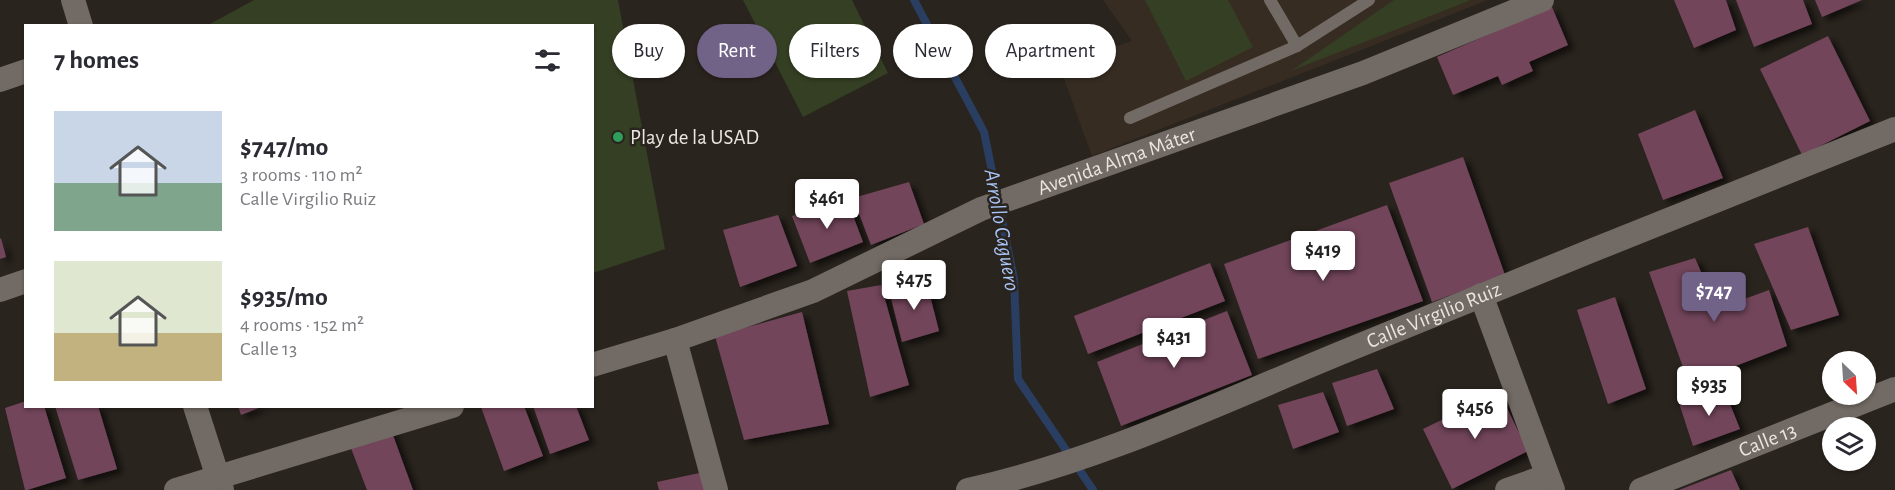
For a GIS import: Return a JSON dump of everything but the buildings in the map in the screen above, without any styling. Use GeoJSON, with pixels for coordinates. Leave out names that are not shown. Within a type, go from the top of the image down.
{"type":"FeatureCollection","features":[{"type":"Feature","properties":{"kind":"street"},"geometry":{"type":"LineString","coordinates":[[74,0],[80,24]]}},
{"type":"Feature","properties":{"kind":"street","name":"Avenida Alma Máter"},"geometry":{"type":"LineString","coordinates":[[594,364],[675,340],[813,291],[981,209],[1363,73],[1542,0]]}},
{"type":"Feature","properties":{"kind":"street"},"geometry":{"type":"LineString","coordinates":[[0,80],[24,72]]}},
{"type":"Feature","properties":{"kind":"street","name":"Calle Virgilio Ruiz"},"geometry":{"type":"LineString","coordinates":[[968,490],[1098,452],[1895,129]]}},
{"type":"Feature","properties":{"kind":"street"},"geometry":{"type":"LineString","coordinates":[[0,290],[24,282]]}},
{"type":"Feature","properties":{"kind":"street"},"geometry":{"type":"LineString","coordinates":[[1481,295],[1550,483],[1507,490]]}},
{"type":"Feature","properties":{"kind":"street"},"geometry":{"type":"LineString","coordinates":[[675,340],[716,490]]}},
{"type":"Feature","properties":{"kind":"street","name":"Calle 13"},"geometry":{"type":"LineString","coordinates":[[1641,490],[1895,388]]}},
{"type":"Feature","properties":{"kind":"street"},"geometry":{"type":"LineString","coordinates":[[196,408],[220,483]]}},
{"type":"Feature","properties":{"kind":"street"},"geometry":{"type":"LineString","coordinates":[[176,490],[220,483],[446,408]]}},
{"type":"Feature","properties":{"kind":"lane"},"geometry":{"type":"LineString","coordinates":[[1270,0],[1298,46]]}},
{"type":"Feature","properties":{"kind":"lane"},"geometry":{"type":"LineString","coordinates":[[1130,118],[1298,46],[1369,0]]}},
{"type":"Feature","properties":{"kind":"shaded area"},"geometry":{"type":"Polygon","coordinates":[[[1103,0],[1488,0],[1092,156],[1064,78],[1116,78],[1116,46],[1132,41],[1103,0]]]}},
{"type":"Feature","properties":{"kind":"green space","name":"Play de la USAD"},"geometry":{"type":"Polygon","coordinates":[[[254,0],[618,0],[623,24],[612,24],[612,78],[633,78],[665,249],[594,273],[594,24],[210,24],[254,0]]]}},
{"type":"Feature","properties":{"kind":"green space"},"geometry":{"type":"Polygon","coordinates":[[[743,0],[852,0],[864,24],[789,24],[789,78],[878,78],[803,117],[777,66],[777,24],[755,24],[743,0]]]}},
{"type":"Feature","properties":{"kind":"green space"},"geometry":{"type":"Polygon","coordinates":[[[1145,0],[1228,0],[1253,47],[1186,81],[1145,0]]]}},
{"type":"Feature","properties":{"kind":"green space"},"geometry":{"type":"Polygon","coordinates":[[[1394,0],[1471,0],[1291,71],[1394,0]]]}},
{"type":"Feature","properties":{"kind":"green space"},"geometry":{"type":"Polygon","coordinates":[[[881,59],[888,73],[881,77],[881,59]]]}},
{"type":"Feature","properties":{"kind":"waterway","name":"Arrollo Caguero"},"geometry":{"type":"LineString","coordinates":[[914,0],[984,132],[1014,279],[1018,379],[1093,490]]}},
{"type":"Feature","properties":{"kind":"place","name":"Play de la USAD"},"geometry":{"type":"Point","coordinates":[618,137]}}]}
